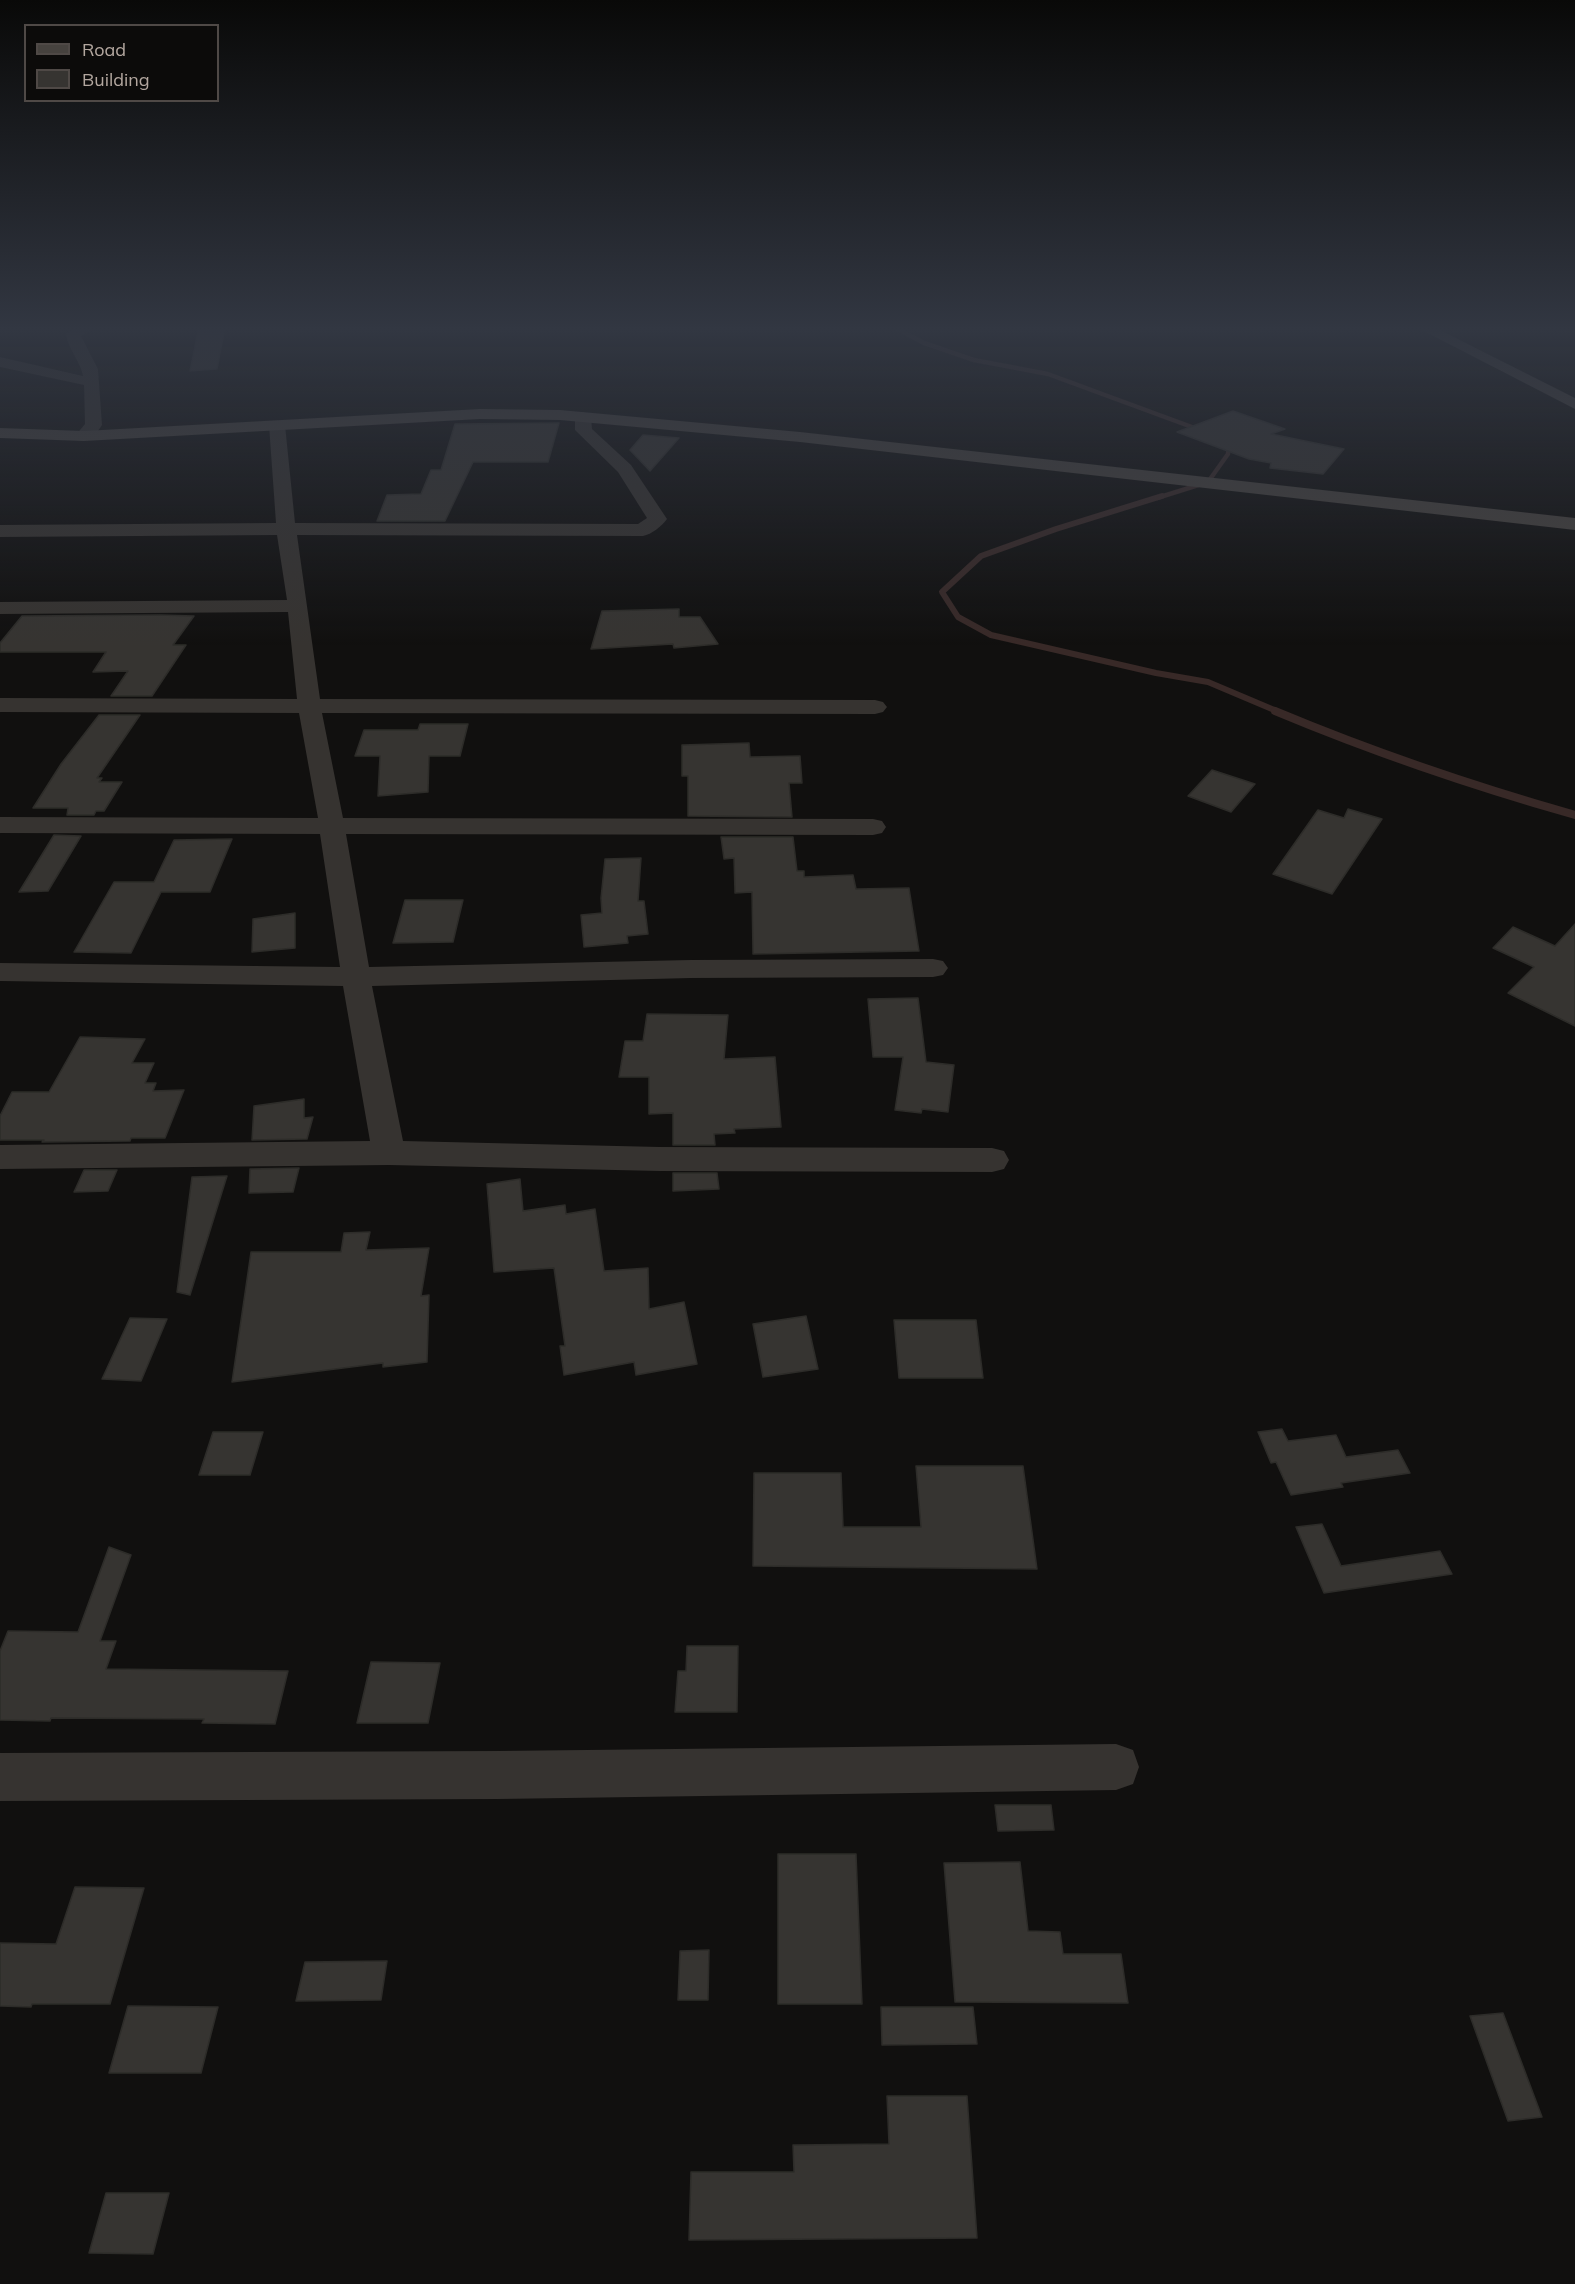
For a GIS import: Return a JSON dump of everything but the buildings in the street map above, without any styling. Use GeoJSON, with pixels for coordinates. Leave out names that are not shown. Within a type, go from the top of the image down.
{"type":"FeatureCollection","features":[{"type":"Feature","properties":{"kind":"main road"},"geometry":{"type":"LineString","coordinates":[[25,434],[111,434]]}},
{"type":"Feature","properties":{"kind":"main road"},"geometry":{"type":"LineString","coordinates":[[756,434],[1575,524]]}},
{"type":"Feature","properties":{"kind":"street"},"geometry":{"type":"LineString","coordinates":[[278,434],[285,529],[298,606],[309,705],[389,1153]]}},
{"type":"Feature","properties":{"kind":"street"},"geometry":{"type":"LineString","coordinates":[[0,531],[643,530],[657,519],[625,469],[588,434]]}},
{"type":"Feature","properties":{"kind":"street"},"geometry":{"type":"LineString","coordinates":[[0,608],[298,606]]}},
{"type":"Feature","properties":{"kind":"street"},"geometry":{"type":"LineString","coordinates":[[0,705],[875,707]]}},
{"type":"Feature","properties":{"kind":"street"},"geometry":{"type":"LineString","coordinates":[[0,825],[873,827]]}},
{"type":"Feature","properties":{"kind":"street"},"geometry":{"type":"LineString","coordinates":[[0,972],[356,977],[691,969],[933,968]]}},
{"type":"Feature","properties":{"kind":"street"},"geometry":{"type":"LineString","coordinates":[[0,1157],[389,1153],[660,1159],[992,1160]]}},
{"type":"Feature","properties":{"kind":"street"},"geometry":{"type":"LineString","coordinates":[[0,1777],[498,1775],[1116,1767]]}},
{"type":"Feature","properties":{"kind":"waterway"},"geometry":{"type":"LineString","coordinates":[[1157,498],[1208,482],[1228,454],[1229,445],[1226,443]]}},
{"type":"Feature","properties":{"kind":"waterway"},"geometry":{"type":"LineString","coordinates":[[1162,496],[1056,529],[981,556],[942,592],[958,617],[991,635],[1156,673],[1208,682],[1279,712]]}},
{"type":"Feature","properties":{"kind":"waterway"},"geometry":{"type":"LineString","coordinates":[[1275,711],[1424,768],[1575,815]]}}]}
